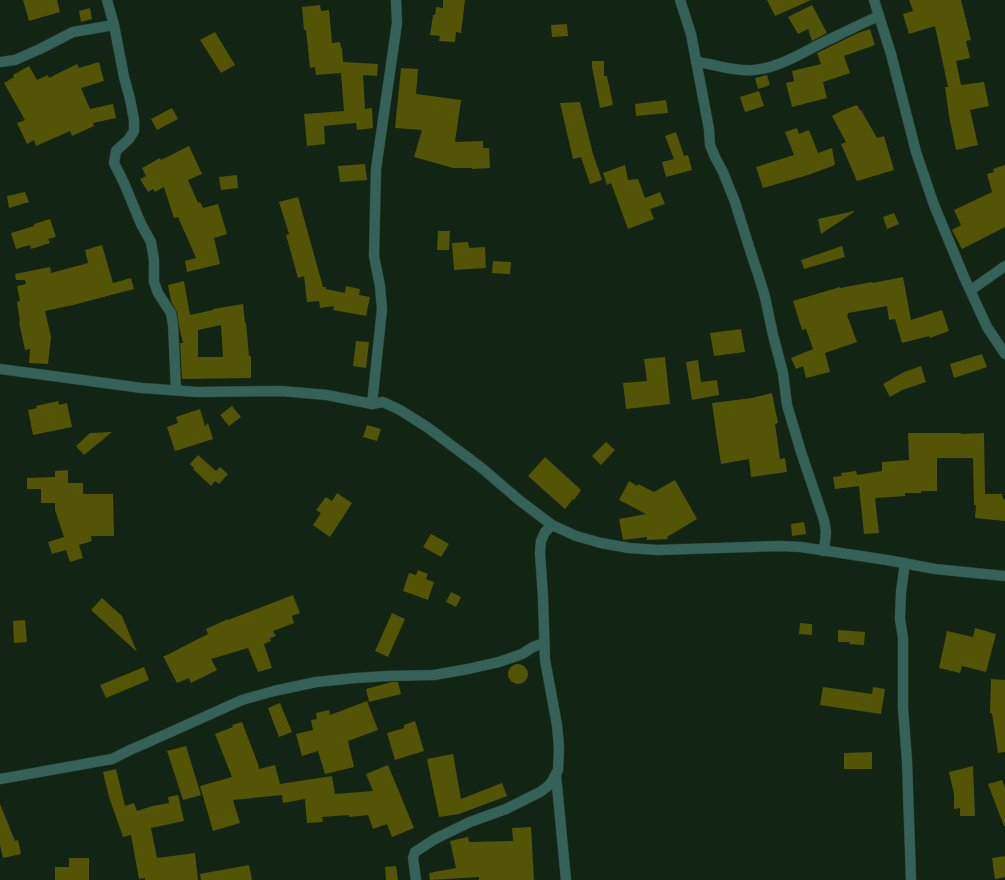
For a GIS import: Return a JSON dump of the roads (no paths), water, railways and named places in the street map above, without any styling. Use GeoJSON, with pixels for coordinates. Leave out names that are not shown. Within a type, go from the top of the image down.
{"type":"FeatureCollection","features":[{"type":"Feature","properties":{"kind":"street"},"geometry":{"type":"LineString","coordinates":[[107,0],[114,25],[134,120],[134,131],[129,139],[116,151],[114,163],[141,224],[151,242],[154,260],[154,282],[158,293],[171,313],[173,324],[176,390]]}},
{"type":"Feature","properties":{"kind":"street"},"geometry":{"type":"LineString","coordinates":[[372,404],[382,309],[380,286],[374,256],[376,169],[397,23],[396,0]]}},
{"type":"Feature","properties":{"kind":"street"},"geometry":{"type":"LineString","coordinates":[[680,0],[691,34],[709,129],[710,145],[735,202],[759,277],[783,373],[786,405],[824,520],[826,532],[824,551]]}},
{"type":"Feature","properties":{"kind":"street"},"geometry":{"type":"LineString","coordinates":[[874,0],[891,54],[916,152],[924,177],[940,220],[970,290],[987,327],[1005,354]]}},
{"type":"Feature","properties":{"kind":"street"},"geometry":{"type":"LineString","coordinates":[[696,62],[707,63],[731,70],[754,70],[771,66],[797,56],[880,16]]}},
{"type":"Feature","properties":{"kind":"street"},"geometry":{"type":"LineString","coordinates":[[0,62],[15,60],[73,32],[114,25]]}},
{"type":"Feature","properties":{"kind":"street"},"geometry":{"type":"LineString","coordinates":[[970,290],[1005,266]]}},
{"type":"Feature","properties":{"kind":"street"},"geometry":{"type":"LineString","coordinates":[[0,369],[142,388],[197,392],[281,391],[327,395],[372,404],[383,402],[400,410],[427,427],[483,469],[552,526],[576,536],[601,543],[629,548],[658,550],[779,546],[801,547],[935,569],[1005,576]]}},
{"type":"Feature","properties":{"kind":"street"},"geometry":{"type":"LineString","coordinates":[[416,880],[413,858],[415,852],[435,839],[506,809],[540,792],[548,787],[558,770],[559,748],[557,725],[545,660],[540,553],[541,541],[545,532],[552,526]]}},
{"type":"Feature","properties":{"kind":"street"},"geometry":{"type":"LineString","coordinates":[[905,564],[901,592],[900,619],[903,638],[903,708],[907,761],[911,880]]}},
{"type":"Feature","properties":{"kind":"street"},"geometry":{"type":"LineString","coordinates":[[0,779],[112,759],[242,700],[274,691],[323,681],[388,676],[434,675],[468,669],[499,662],[522,654],[533,647],[544,643]]}},
{"type":"Feature","properties":{"kind":"street"},"geometry":{"type":"LineString","coordinates":[[556,775],[566,880]]}}]}
